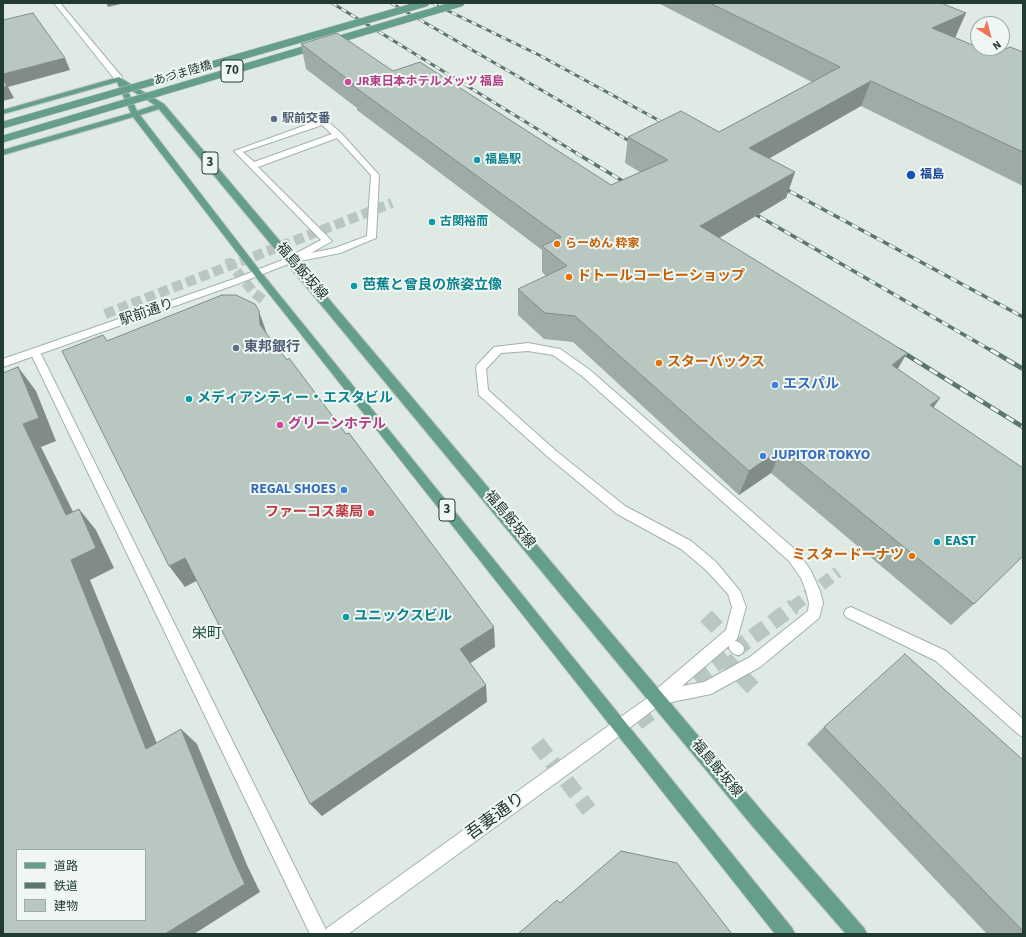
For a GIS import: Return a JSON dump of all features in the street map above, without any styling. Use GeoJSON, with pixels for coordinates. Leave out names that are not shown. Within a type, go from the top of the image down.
{"type":"FeatureCollection","features":[{"type":"Feature","properties":{"kind":"main road","name":"あづま陸橋"},"geometry":{"type":"LineString","coordinates":[[3,125],[426,3]]}},
{"type":"Feature","properties":{"kind":"main road","name":"あづま陸橋"},"geometry":{"type":"LineString","coordinates":[[3,138],[461,3]]}},
{"type":"Feature","properties":{"kind":"main road","name":"福島飯坂線"},"geometry":{"type":"LineString","coordinates":[[118,79],[161,106],[755,816],[858,934]]}},
{"type":"Feature","properties":{"kind":"main road"},"geometry":{"type":"LineString","coordinates":[[3,112],[118,79]]}},
{"type":"Feature","properties":{"kind":"main road","name":"3"},"geometry":{"type":"LineString","coordinates":[[118,79],[135,114],[258,274],[786,934]]}},
{"type":"Feature","properties":{"kind":"main road"},"geometry":{"type":"LineString","coordinates":[[3,153],[161,106]]}},
{"type":"Feature","properties":{"kind":"street"},"geometry":{"type":"LineString","coordinates":[[57,3],[118,79]]}},
{"type":"Feature","properties":{"kind":"street"},"geometry":{"type":"LineString","coordinates":[[290,260],[337,251],[371,238],[375,175],[338,135],[323,122],[238,151],[337,251]]}},
{"type":"Feature","properties":{"kind":"street"},"geometry":{"type":"LineString","coordinates":[[252,166],[338,135]]}},
{"type":"Feature","properties":{"kind":"street"},"geometry":{"type":"LineString","coordinates":[[290,260],[327,241]]}},
{"type":"Feature","properties":{"kind":"street","name":"駅前通り"},"geometry":{"type":"LineString","coordinates":[[3,363],[258,274],[290,260]]}},
{"type":"Feature","properties":{"kind":"street","name":"吾妻通り"},"geometry":{"type":"LineString","coordinates":[[333,934],[620,726],[657,698],[732,634],[739,607],[733,591],[711,566],[686,545],[621,510],[552,454],[483,392],[481,368],[498,350],[528,347],[556,352],[586,373],[764,529],[794,557],[806,575],[816,603],[814,614],[755,662],[706,689],[657,698]]}},
{"type":"Feature","properties":{"kind":"street"},"geometry":{"type":"LineString","coordinates":[[35,352],[319,934]]}},
{"type":"Feature","properties":{"kind":"street"},"geometry":{"type":"LineString","coordinates":[[851,613],[941,656],[1023,729]]}},
{"type":"Feature","properties":{"kind":"building"},"geometry":{"type":"Polygon","coordinates":[[[710,3],[941,3],[966,13],[932,28],[970,44],[970,56],[1010,56],[1010,47],[1023,52],[1023,152],[871,81],[749,148],[795,172],[700,226],[907,353],[892,365],[940,398],[930,405],[1023,468],[1023,556],[974,604],[782,448],[749,471],[575,316],[545,313],[518,289],[567,266],[542,246],[561,237],[352,85],[354,84],[301,44],[337,33],[393,71],[420,62],[611,185],[668,160],[628,137],[681,111],[719,132],[840,67],[710,3]]]}},
{"type":"Feature","properties":{"kind":"building"},"geometry":{"type":"Polygon","coordinates":[[[33,13],[65,58],[3,74],[3,20],[33,13]]]}},
{"type":"Feature","properties":{"kind":"building"},"geometry":{"type":"Polygon","coordinates":[[[3,79],[7,86],[3,87],[3,79]]]}},
{"type":"Feature","properties":{"kind":"building"},"geometry":{"type":"Polygon","coordinates":[[[222,295],[236,295],[255,304],[259,311],[260,325],[287,360],[289,358],[346,434],[349,433],[494,627],[460,649],[486,685],[310,804],[185,558],[169,566],[62,351],[103,335],[107,341],[222,295]]]}},
{"type":"Feature","properties":{"kind":"building"},"geometry":{"type":"Polygon","coordinates":[[[18,367],[39,418],[23,424],[66,515],[79,509],[96,548],[71,560],[146,749],[181,729],[232,856],[245,884],[165,934],[3,934],[3,373],[18,367]]]}},
{"type":"Feature","properties":{"kind":"building"},"geometry":{"type":"Polygon","coordinates":[[[905,654],[1023,760],[1023,931],[824,727],[905,654]]]}},
{"type":"Feature","properties":{"kind":"building"},"geometry":{"type":"Polygon","coordinates":[[[621,851],[677,863],[732,934],[518,934],[557,900],[560,903],[621,851]]]}},
{"type":"Feature","properties":{"kind":"tunnel"},"geometry":{"type":"LineString","coordinates":[[232,265],[392,203]]}},
{"type":"Feature","properties":{"kind":"tunnel"},"geometry":{"type":"LineString","coordinates":[[226,264],[230,263],[232,265]]}},
{"type":"Feature","properties":{"kind":"tunnel"},"geometry":{"type":"LineString","coordinates":[[105,314],[232,265]]}},
{"type":"Feature","properties":{"kind":"tunnel"},"geometry":{"type":"LineString","coordinates":[[232,265],[254,293],[265,301]]}},
{"type":"Feature","properties":{"kind":"tunnel"},"geometry":{"type":"LineString","coordinates":[[793,607],[838,572]]}},
{"type":"Feature","properties":{"kind":"tunnel"},"geometry":{"type":"LineString","coordinates":[[618,737],[794,606]]}},
{"type":"Feature","properties":{"kind":"tunnel"},"geometry":{"type":"LineString","coordinates":[[706,616],[734,645]]}},
{"type":"Feature","properties":{"kind":"tunnel"},"geometry":{"type":"LineString","coordinates":[[725,659],[756,691]]}},
{"type":"Feature","properties":{"kind":"tunnel"},"geometry":{"type":"LineString","coordinates":[[537,743],[589,810]]}},
{"type":"Feature","properties":{"kind":"railway"},"geometry":{"type":"LineString","coordinates":[[332,3],[578,154]]}},
{"type":"Feature","properties":{"kind":"railway"},"geometry":{"type":"LineString","coordinates":[[391,3],[638,146]]}},
{"type":"Feature","properties":{"kind":"railway"},"geometry":{"type":"LineString","coordinates":[[432,3],[539,55],[669,126]]}},
{"type":"Feature","properties":{"kind":"railway"},"geometry":{"type":"LineString","coordinates":[[576,153],[631,186]]}},
{"type":"Feature","properties":{"kind":"railway"},"geometry":{"type":"LineString","coordinates":[[778,185],[1023,317]]}},
{"type":"Feature","properties":{"kind":"railway"},"geometry":{"type":"LineString","coordinates":[[748,210],[992,351]]}},
{"type":"Feature","properties":{"kind":"railway"},"geometry":{"type":"LineString","coordinates":[[899,350],[1023,427]]}},
{"type":"Feature","properties":{"kind":"railway"},"geometry":{"type":"LineString","coordinates":[[991,350],[1023,369]]}},
{"type":"Feature","properties":{"kind":"place","name":"JR東日本ホテルメッツ 福島"},"geometry":{"type":"Point","coordinates":[348,82]}},
{"type":"Feature","properties":{"kind":"place","name":"駅前交番"},"geometry":{"type":"Point","coordinates":[274,119]}},
{"type":"Feature","properties":{"kind":"place","name":"福島駅"},"geometry":{"type":"Point","coordinates":[477,160]}},
{"type":"Feature","properties":{"kind":"place","name":"福島"},"geometry":{"type":"Point","coordinates":[911,175]}},
{"type":"Feature","properties":{"kind":"place","name":"古関裕而"},"geometry":{"type":"Point","coordinates":[432,222]}},
{"type":"Feature","properties":{"kind":"place","name":"らーめん 粋家"},"geometry":{"type":"Point","coordinates":[557,244]}},
{"type":"Feature","properties":{"kind":"place","name":"ドトールコーヒーショップ"},"geometry":{"type":"Point","coordinates":[569,277]}},
{"type":"Feature","properties":{"kind":"place","name":"芭蕉と曾良の旅姿立像"},"geometry":{"type":"Point","coordinates":[354,286]}},
{"type":"Feature","properties":{"kind":"place","name":"東邦銀行"},"geometry":{"type":"Point","coordinates":[236,348]}},
{"type":"Feature","properties":{"kind":"place","name":"スターバックス"},"geometry":{"type":"Point","coordinates":[659,363]}},
{"type":"Feature","properties":{"kind":"place","name":"エスパル"},"geometry":{"type":"Point","coordinates":[775,385]}},
{"type":"Feature","properties":{"kind":"place","name":"メディアシティー・エスタビル"},"geometry":{"type":"Point","coordinates":[189,399]}},
{"type":"Feature","properties":{"kind":"place","name":"グリーンホテル"},"geometry":{"type":"Point","coordinates":[280,425]}},
{"type":"Feature","properties":{"kind":"place","name":"JUPITOR TOKYO"},"geometry":{"type":"Point","coordinates":[763,456]}},
{"type":"Feature","properties":{"kind":"place","name":"REGAL SHOES"},"geometry":{"type":"Point","coordinates":[344,490]}},
{"type":"Feature","properties":{"kind":"place","name":"ファーコス薬局"},"geometry":{"type":"Point","coordinates":[371,513]}},
{"type":"Feature","properties":{"kind":"place","name":"EAST"},"geometry":{"type":"Point","coordinates":[937,542]}},
{"type":"Feature","properties":{"kind":"place","name":"ミスタードーナツ"},"geometry":{"type":"Point","coordinates":[912,556]}},
{"type":"Feature","properties":{"kind":"place","name":"ユニックスビル"},"geometry":{"type":"Point","coordinates":[346,617]}},
{"type":"Feature","properties":{"kind":"district","name":"栄町"},"geometry":{"type":"Point","coordinates":[207,635]}}]}
